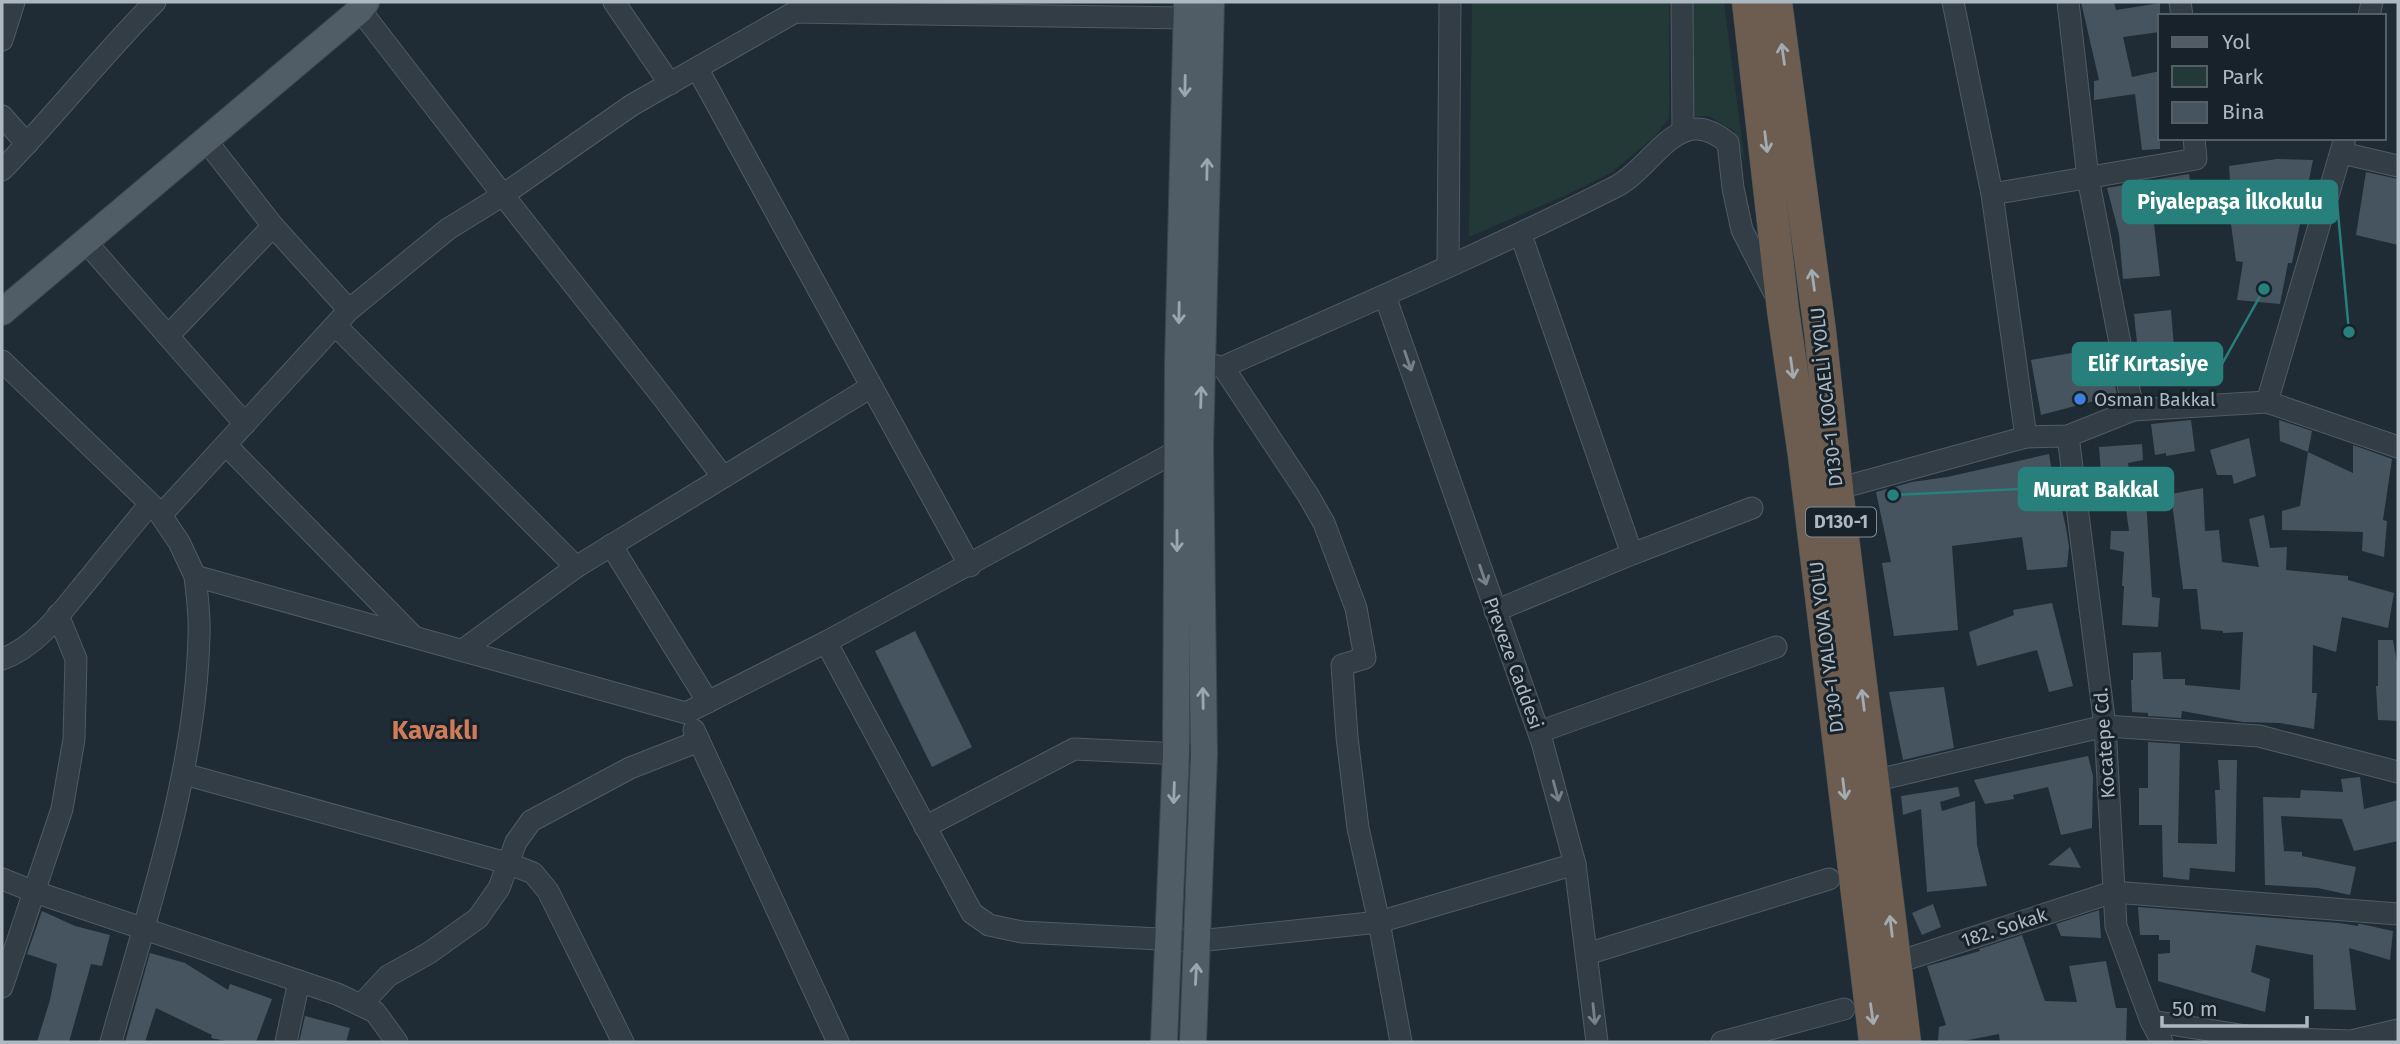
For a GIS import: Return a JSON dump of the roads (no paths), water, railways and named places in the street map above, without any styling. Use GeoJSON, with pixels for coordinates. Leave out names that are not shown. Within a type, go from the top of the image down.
{"type":"FeatureCollection","features":[{"type":"Feature","properties":{"kind":"highway","name":"D130-1 YALOVA YOLU"},"geometry":{"type":"LineString","coordinates":[[1748,2],[1783,310],[1804,456],[1813,603],[1875,1042]]}},
{"type":"Feature","properties":{"kind":"highway","name":"D130-1 KOCAELİ YOLU"},"geometry":{"type":"LineString","coordinates":[[1776,2],[1820,331],[1837,489],[1853,558],[1873,781],[1905,1042]]}},
{"type":"Feature","properties":{"kind":"main road"},"geometry":{"type":"LineString","coordinates":[[1164,1042],[1188,449],[1201,365],[1211,2]]}},
{"type":"Feature","properties":{"kind":"main road"},"geometry":{"type":"LineString","coordinates":[[2,312],[363,6]]}},
{"type":"Feature","properties":{"kind":"main road"},"geometry":{"type":"LineString","coordinates":[[1187,10],[1201,365]]}},
{"type":"Feature","properties":{"kind":"main road"},"geometry":{"type":"LineString","coordinates":[[1188,449],[1204,755],[1193,1042]]}},
{"type":"Feature","properties":{"kind":"street"},"geometry":{"type":"LineString","coordinates":[[2,40],[14,2]]}},
{"type":"Feature","properties":{"kind":"street"},"geometry":{"type":"LineString","coordinates":[[2,170],[112,44],[155,2]]}},
{"type":"Feature","properties":{"kind":"street"},"geometry":{"type":"LineString","coordinates":[[614,2],[670,84]]}},
{"type":"Feature","properties":{"kind":"street"},"geometry":{"type":"LineString","coordinates":[[1448,265],[1450,2]]}},
{"type":"Feature","properties":{"kind":"street"},"geometry":{"type":"LineString","coordinates":[[1682,2],[1683,132]]}},
{"type":"Feature","properties":{"kind":"street"},"geometry":{"type":"LineString","coordinates":[[1953,2],[1992,194],[2026,437]]}},
{"type":"Feature","properties":{"kind":"street"},"geometry":{"type":"LineString","coordinates":[[2068,2],[2088,178],[2133,410]]}},
{"type":"Feature","properties":{"kind":"street"},"geometry":{"type":"LineString","coordinates":[[363,6],[503,195],[723,477]]}},
{"type":"Feature","properties":{"kind":"street"},"geometry":{"type":"LineString","coordinates":[[2,659],[33,640],[58,615],[155,509],[226,445],[343,318],[448,229],[503,195],[632,105],[795,12],[839,7],[1187,10]]}},
{"type":"Feature","properties":{"kind":"street"},"geometry":{"type":"LineString","coordinates":[[697,68],[970,566]]}},
{"type":"Feature","properties":{"kind":"street"},"geometry":{"type":"LineString","coordinates":[[2,116],[27,144]]}},
{"type":"Feature","properties":{"kind":"street"},"geometry":{"type":"LineString","coordinates":[[1401,1042],[1358,828],[1347,737],[1342,665],[1365,657],[1356,608],[1324,523],[1308,495],[1201,365],[1385,296],[1448,265],[1521,235],[1626,182],[1671,137],[1693,128],[1714,131],[1728,143],[1733,188],[1742,230],[1783,310]]}},
{"type":"Feature","properties":{"kind":"street"},"geometry":{"type":"LineString","coordinates":[[205,139],[343,318],[576,567]]}},
{"type":"Feature","properties":{"kind":"street"},"geometry":{"type":"LineString","coordinates":[[1992,194],[2196,159],[2194,140]]}},
{"type":"Feature","properties":{"kind":"street"},"geometry":{"type":"LineString","coordinates":[[2267,402],[2344,146],[2398,166]]}},
{"type":"Feature","properties":{"kind":"street"},"geometry":{"type":"LineString","coordinates":[[168,336],[273,226]]}},
{"type":"Feature","properties":{"kind":"street"},"geometry":{"type":"LineString","coordinates":[[1521,235],[1632,554]]}},
{"type":"Feature","properties":{"kind":"street"},"geometry":{"type":"LineString","coordinates":[[85,241],[245,424]]}},
{"type":"Feature","properties":{"kind":"street","name":"Preveze Caddesi"},"geometry":{"type":"LineString","coordinates":[[1385,296],[1539,732],[1576,864],[1597,1042]]}},
{"type":"Feature","properties":{"kind":"street"},"geometry":{"type":"LineString","coordinates":[[2,361],[155,509],[179,542],[195,576],[200,632],[196,697],[184,774],[111,1042]]}},
{"type":"Feature","properties":{"kind":"street"},"geometry":{"type":"LineString","coordinates":[[463,650],[576,567],[871,387]]}},
{"type":"Feature","properties":{"kind":"street"},"geometry":{"type":"LineString","coordinates":[[1837,489],[2026,437],[2068,436],[2133,410],[2267,402],[2398,447]]}},
{"type":"Feature","properties":{"kind":"street","name":"Kocatepe Cd."},"geometry":{"type":"LineString","coordinates":[[2068,436],[2105,726],[2116,926],[2151,1021],[2162,1042]]}},
{"type":"Feature","properties":{"kind":"street"},"geometry":{"type":"LineString","coordinates":[[226,445],[413,636]]}},
{"type":"Feature","properties":{"kind":"street"},"geometry":{"type":"LineString","coordinates":[[195,576],[686,713],[826,642],[1188,449]]}},
{"type":"Feature","properties":{"kind":"street"},"geometry":{"type":"LineString","coordinates":[[1495,611],[1752,508]]}},
{"type":"Feature","properties":{"kind":"street"},"geometry":{"type":"LineString","coordinates":[[611,545],[708,702]]}},
{"type":"Feature","properties":{"kind":"street"},"geometry":{"type":"LineString","coordinates":[[2,987],[62,809],[74,739],[76,659],[58,615]]}},
{"type":"Feature","properties":{"kind":"street"},"geometry":{"type":"LineString","coordinates":[[826,642],[972,913],[989,925],[1022,932],[1198,941],[1379,922],[1576,864]]}},
{"type":"Feature","properties":{"kind":"street"},"geometry":{"type":"LineString","coordinates":[[1539,732],[1776,647]]}},
{"type":"Feature","properties":{"kind":"street"},"geometry":{"type":"LineString","coordinates":[[686,713],[838,1042]]}},
{"type":"Feature","properties":{"kind":"street"},"geometry":{"type":"LineString","coordinates":[[1873,781],[2105,726],[2259,736],[2398,772]]}},
{"type":"Feature","properties":{"kind":"street"},"geometry":{"type":"LineString","coordinates":[[361,1005],[388,976],[429,953],[478,918],[499,888],[516,842],[531,821],[630,768],[699,741]]}},
{"type":"Feature","properties":{"kind":"street"},"geometry":{"type":"LineString","coordinates":[[925,827],[1074,749],[1204,755]]}},
{"type":"Feature","properties":{"kind":"street"},"geometry":{"type":"LineString","coordinates":[[184,774],[507,863],[533,873],[548,891],[623,1042]]}},
{"type":"Feature","properties":{"kind":"street"},"geometry":{"type":"LineString","coordinates":[[2,879],[337,994],[375,1012],[397,1042]]}},
{"type":"Feature","properties":{"kind":"street"},"geometry":{"type":"LineString","coordinates":[[1587,954],[1829,879]]}},
{"type":"Feature","properties":{"kind":"street"},"geometry":{"type":"LineString","coordinates":[[2113,892],[2398,914]]}},
{"type":"Feature","properties":{"kind":"street","name":"182. Sokak"},"geometry":{"type":"LineString","coordinates":[[1895,963],[2113,892]]}},
{"type":"Feature","properties":{"kind":"street"},"geometry":{"type":"LineString","coordinates":[[286,1042],[299,981]]}},
{"type":"Feature","properties":{"kind":"street"},"geometry":{"type":"LineString","coordinates":[[1722,1042],[1844,1009]]}},
{"type":"Feature","properties":{"kind":"street"},"geometry":{"type":"LineString","coordinates":[[2151,1021],[2259,1038],[2351,1041],[2398,1030]]}},
{"type":"Feature","properties":{"kind":"place","name":"Elif Kırtasiye"},"geometry":{"type":"Point","coordinates":[2264,289]}},
{"type":"Feature","properties":{"kind":"place","name":"Piyalepaşa İlkokulu"},"geometry":{"type":"Point","coordinates":[2349,332]}},
{"type":"Feature","properties":{"kind":"place","name":"Osman Bakkal"},"geometry":{"type":"Point","coordinates":[2080,399]}},
{"type":"Feature","properties":{"kind":"place","name":"Murat Bakkal"},"geometry":{"type":"Point","coordinates":[1893,495]}},
{"type":"Feature","properties":{"kind":"district","name":"Kavaklı"},"geometry":{"type":"Point","coordinates":[435,730]}}]}
